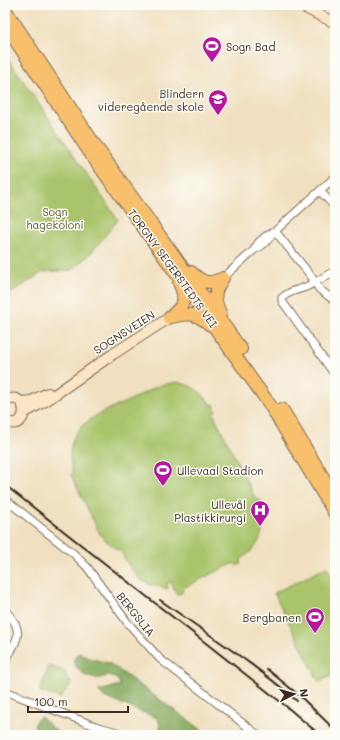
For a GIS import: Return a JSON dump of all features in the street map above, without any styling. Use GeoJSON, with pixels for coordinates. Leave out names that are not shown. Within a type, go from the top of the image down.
{"type":"FeatureCollection","features":[{"type":"Feature","properties":{"kind":"highway"},"geometry":{"type":"LineString","coordinates":[[7,5],[11,26]]}},
{"type":"Feature","properties":{"kind":"highway","name":"TORGNY SEGERSTEDTS VEI"},"geometry":{"type":"LineString","coordinates":[[5,10],[11,26],[97,148],[174,262],[224,331],[278,401],[335,497]]}},
{"type":"Feature","properties":{"kind":"highway"},"geometry":{"type":"LineString","coordinates":[[174,262],[202,281],[212,282],[223,278]]}},
{"type":"Feature","properties":{"kind":"highway"},"geometry":{"type":"LineString","coordinates":[[169,318],[179,310],[183,304],[184,293],[174,262]]}},
{"type":"Feature","properties":{"kind":"highway"},"geometry":{"type":"LineString","coordinates":[[223,278],[217,289],[215,298],[224,331]]}},
{"type":"Feature","properties":{"kind":"highway"},"geometry":{"type":"LineString","coordinates":[[169,318],[185,314],[193,314],[224,331]]}},
{"type":"Feature","properties":{"kind":"highway","name":"TORGNY SEGERSTEDTS VEI"},"geometry":{"type":"LineString","coordinates":[[224,331],[335,514]]}},
{"type":"Feature","properties":{"kind":"main road"},"geometry":{"type":"LineString","coordinates":[[299,5],[335,23]]}},
{"type":"Feature","properties":{"kind":"main road","name":"SOGNSVEIEN"},"geometry":{"type":"LineString","coordinates":[[21,402],[40,398],[93,367],[169,318]]}},
{"type":"Feature","properties":{"kind":"main road","name":"SOGNSVEIEN"},"geometry":{"type":"LineString","coordinates":[[5,421],[10,423],[17,422],[22,418],[24,413],[47,400],[83,376],[93,367]]}},
{"type":"Feature","properties":{"kind":"main road"},"geometry":{"type":"LineString","coordinates":[[6,399],[15,399],[21,402],[24,413]]}},
{"type":"Feature","properties":{"kind":"street"},"geometry":{"type":"LineString","coordinates":[[223,278],[254,250],[269,240],[274,232],[335,177]]}},
{"type":"Feature","properties":{"kind":"street"},"geometry":{"type":"LineString","coordinates":[[320,191],[335,207]]}},
{"type":"Feature","properties":{"kind":"street"},"geometry":{"type":"LineString","coordinates":[[274,232],[311,276],[319,289],[335,300]]}},
{"type":"Feature","properties":{"kind":"street"},"geometry":{"type":"LineString","coordinates":[[335,271],[315,282],[286,294],[282,298],[282,301],[335,375]]}},
{"type":"Feature","properties":{"kind":"street","name":"BERGSLIA"},"geometry":{"type":"LineString","coordinates":[[5,499],[74,554],[87,567],[127,622],[160,659],[258,735]]}},
{"type":"Feature","properties":{"kind":"street"},"geometry":{"type":"LineString","coordinates":[[5,610],[16,624],[18,631],[16,641],[5,662]]}},
{"type":"Feature","properties":{"kind":"street"},"geometry":{"type":"LineString","coordinates":[[5,691],[95,726],[128,735]]}},
{"type":"Feature","properties":{"kind":"green space","name":"Sogn hagekoloni"},"geometry":{"type":"Polygon","coordinates":[[[5,54],[118,220],[90,254],[72,270],[43,272],[5,297],[5,54]]]}},
{"type":"Feature","properties":{"kind":"green space","name":"Ullevaal Stadion"},"geometry":{"type":"Polygon","coordinates":[[[177,382],[188,385],[197,390],[205,396],[211,405],[214,404],[216,411],[213,413],[256,500],[260,500],[262,504],[259,507],[262,531],[258,543],[241,559],[241,563],[238,566],[234,563],[183,588],[182,593],[177,594],[171,582],[167,583],[168,588],[165,589],[141,580],[132,571],[121,551],[116,549],[101,536],[71,475],[73,473],[70,452],[72,442],[77,432],[95,416],[156,387],[177,382]]]}},
{"type":"Feature","properties":{"kind":"green space","name":"Bergbanen"},"geometry":{"type":"Polygon","coordinates":[[[327,567],[335,584],[335,674],[319,682],[274,593],[327,567]]]}},
{"type":"Feature","properties":{"kind":"green space"},"geometry":{"type":"Polygon","coordinates":[[[78,653],[92,659],[109,663],[209,735],[159,735],[160,725],[157,718],[104,697],[98,690],[119,686],[120,684],[118,680],[110,675],[93,678],[84,675],[76,667],[73,661],[78,653]]]}},
{"type":"Feature","properties":{"kind":"green space"},"geometry":{"type":"Polygon","coordinates":[[[49,666],[64,671],[71,684],[60,698],[39,691],[49,666]]]}},
{"type":"Feature","properties":{"kind":"green space"},"geometry":{"type":"Polygon","coordinates":[[[41,717],[59,735],[42,735],[34,726],[36,720],[41,717]]]}},
{"type":"Feature","properties":{"kind":"railway"},"geometry":{"type":"LineString","coordinates":[[5,485],[287,707],[320,735]]}},
{"type":"Feature","properties":{"kind":"railway"},"geometry":{"type":"LineString","coordinates":[[160,600],[247,661],[297,701]]}},
{"type":"Feature","properties":{"kind":"railway"},"geometry":{"type":"LineString","coordinates":[[267,669],[301,697],[335,730]]}},
{"type":"Feature","properties":{"kind":"place","name":"Sogn Bad"},"geometry":{"type":"Point","coordinates":[212,63]}},
{"type":"Feature","properties":{"kind":"place","name":"Blindern videregående skole"},"geometry":{"type":"Point","coordinates":[218,116]}},
{"type":"Feature","properties":{"kind":"place","name":"Ullevaal Stadion"},"geometry":{"type":"Point","coordinates":[163,487]}},
{"type":"Feature","properties":{"kind":"place","name":"Ullevål Plastikkirurgi"},"geometry":{"type":"Point","coordinates":[260,527]}},
{"type":"Feature","properties":{"kind":"place","name":"Bergbanen"},"geometry":{"type":"Point","coordinates":[315,634]}}]}
